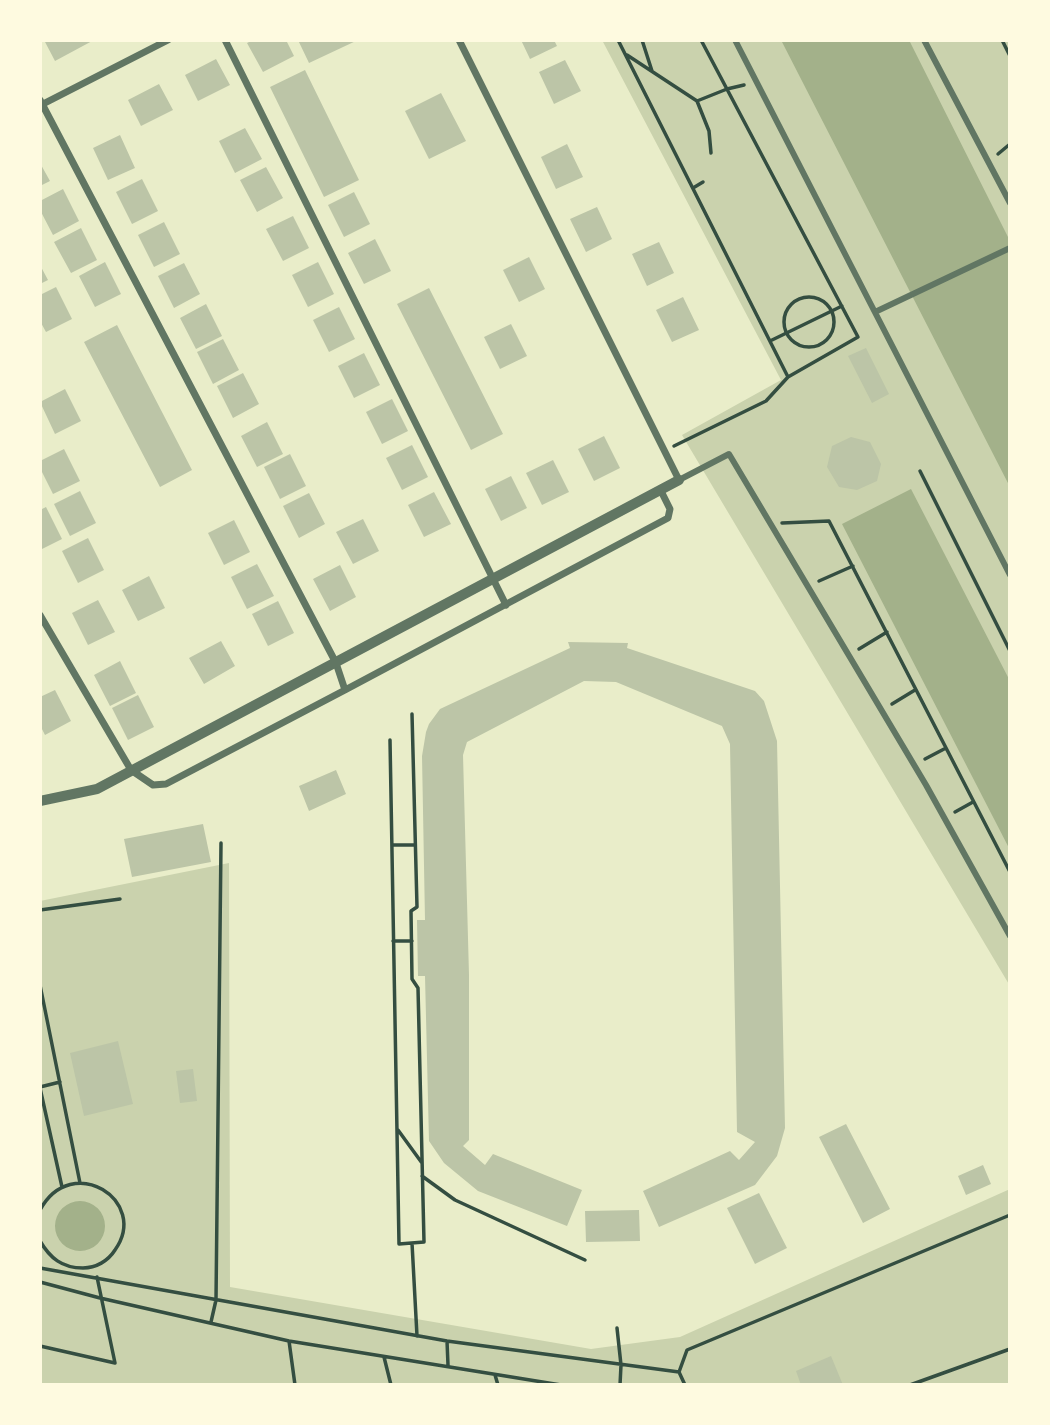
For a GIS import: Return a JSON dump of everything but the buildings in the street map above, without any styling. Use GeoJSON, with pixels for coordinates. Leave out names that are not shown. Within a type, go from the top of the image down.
{"type":"FeatureCollection","features":[{"type":"Feature","properties":{"kind":"street"},"geometry":{"type":"LineString","coordinates":[[168,40],[41,103],[336,663],[345,690]]}},
{"type":"Feature","properties":{"kind":"street"},"geometry":{"type":"LineString","coordinates":[[225,40],[506,605]]}},
{"type":"Feature","properties":{"kind":"street"},"geometry":{"type":"LineString","coordinates":[[459,40],[678,480]]}},
{"type":"Feature","properties":{"kind":"street"},"geometry":{"type":"LineString","coordinates":[[735,40],[1010,575]]}},
{"type":"Feature","properties":{"kind":"street"},"geometry":{"type":"LineString","coordinates":[[924,40],[1010,203]]}},
{"type":"Feature","properties":{"kind":"street"},"geometry":{"type":"LineString","coordinates":[[874,312],[1010,248]]}},
{"type":"Feature","properties":{"kind":"street"},"geometry":{"type":"LineString","coordinates":[[40,802],[97,789],[729,454],[914,765],[1010,936]]}},
{"type":"Feature","properties":{"kind":"street"},"geometry":{"type":"LineString","coordinates":[[40,615],[131,770],[153,785],[166,784],[668,518],[670,509],[660,489]]}},
{"type":"Feature","properties":{"kind":"path"},"geometry":{"type":"LineString","coordinates":[[618,40],[789,377]]}},
{"type":"Feature","properties":{"kind":"path"},"geometry":{"type":"LineString","coordinates":[[642,40],[652,71]]}},
{"type":"Feature","properties":{"kind":"path"},"geometry":{"type":"LineString","coordinates":[[664,451],[766,401],[789,377],[858,337],[701,40]]}},
{"type":"Feature","properties":{"kind":"path"},"geometry":{"type":"LineString","coordinates":[[1002,40],[1010,56]]}},
{"type":"Feature","properties":{"kind":"path"},"geometry":{"type":"LineString","coordinates":[[625,54],[697,102],[709,131],[711,153]]}},
{"type":"Feature","properties":{"kind":"path"},"geometry":{"type":"LineString","coordinates":[[697,102],[727,89],[741,87],[755,79]]}},
{"type":"Feature","properties":{"kind":"path"},"geometry":{"type":"LineString","coordinates":[[693,188],[703,182]]}},
{"type":"Feature","properties":{"kind":"path"},"geometry":{"type":"LineString","coordinates":[[817,298],[831,311],[834,325],[832,333],[820,345],[804,347],[790,340],[786,333],[784,325],[787,309],[799,299],[817,298]]}},
{"type":"Feature","properties":{"kind":"path"},"geometry":{"type":"LineString","coordinates":[[770,341],[842,306]]}},
{"type":"Feature","properties":{"kind":"path"},"geometry":{"type":"LineString","coordinates":[[820,345],[825,356]]}},
{"type":"Feature","properties":{"kind":"path"},"geometry":{"type":"LineString","coordinates":[[920,471],[1010,651]]}},
{"type":"Feature","properties":{"kind":"path"},"geometry":{"type":"LineString","coordinates":[[770,524],[829,521],[1010,872]]}},
{"type":"Feature","properties":{"kind":"path"},"geometry":{"type":"LineString","coordinates":[[807,587],[852,566]]}},
{"type":"Feature","properties":{"kind":"path"},"geometry":{"type":"LineString","coordinates":[[849,656],[887,632]]}},
{"type":"Feature","properties":{"kind":"path"},"geometry":{"type":"LineString","coordinates":[[881,710],[916,690]]}},
{"type":"Feature","properties":{"kind":"path"},"geometry":{"type":"LineString","coordinates":[[390,740],[399,1244],[424,1242],[418,988],[412,979],[411,911],[417,907],[412,713]]}},
{"type":"Feature","properties":{"kind":"path"},"geometry":{"type":"LineString","coordinates":[[914,765],[946,748]]}},
{"type":"Feature","properties":{"kind":"path"},"geometry":{"type":"LineString","coordinates":[[944,817],[974,802]]}},
{"type":"Feature","properties":{"kind":"path"},"geometry":{"type":"LineString","coordinates":[[211,1322],[216,1300],[221,843]]}},
{"type":"Feature","properties":{"kind":"path"},"geometry":{"type":"LineString","coordinates":[[392,845],[415,845]]}},
{"type":"Feature","properties":{"kind":"path"},"geometry":{"type":"LineString","coordinates":[[40,910],[120,899]]}},
{"type":"Feature","properties":{"kind":"path"},"geometry":{"type":"LineString","coordinates":[[393,941],[412,941]]}},
{"type":"Feature","properties":{"kind":"path"},"geometry":{"type":"LineString","coordinates":[[40,985],[80,1183]]}},
{"type":"Feature","properties":{"kind":"path"},"geometry":{"type":"LineString","coordinates":[[60,1082],[40,1087],[62,1187]]}},
{"type":"Feature","properties":{"kind":"path"},"geometry":{"type":"LineString","coordinates":[[397,1128],[422,1164]]}},
{"type":"Feature","properties":{"kind":"path"},"geometry":{"type":"LineString","coordinates":[[422,1176],[455,1200],[585,1260]]}},
{"type":"Feature","properties":{"kind":"path"},"geometry":{"type":"LineString","coordinates":[[40,1210],[46,1199],[62,1187],[80,1183],[98,1186],[110,1194],[123,1217],[119,1244],[100,1264],[72,1268],[58,1263],[47,1253],[40,1241]]}},
{"type":"Feature","properties":{"kind":"path"},"geometry":{"type":"LineString","coordinates":[[685,1385],[679,1372],[687,1350],[1010,1215]]}},
{"type":"Feature","properties":{"kind":"path"},"geometry":{"type":"LineString","coordinates":[[412,1243],[417,1336]]}},
{"type":"Feature","properties":{"kind":"path"},"geometry":{"type":"LineString","coordinates":[[40,1268],[447,1341],[679,1372]]}},
{"type":"Feature","properties":{"kind":"path"},"geometry":{"type":"LineString","coordinates":[[83,1268],[84,1275]]}},
{"type":"Feature","properties":{"kind":"path"},"geometry":{"type":"LineString","coordinates":[[40,1346],[115,1363],[97,1277]]}},
{"type":"Feature","properties":{"kind":"path"},"geometry":{"type":"LineString","coordinates":[[40,1282],[289,1341],[561,1385]]}},
{"type":"Feature","properties":{"kind":"path"},"geometry":{"type":"LineString","coordinates":[[618,1328],[620,1385]]}},
{"type":"Feature","properties":{"kind":"path"},"geometry":{"type":"LineString","coordinates":[[289,1341],[295,1385]]}},
{"type":"Feature","properties":{"kind":"path"},"geometry":{"type":"LineString","coordinates":[[447,1341],[448,1366]]}},
{"type":"Feature","properties":{"kind":"path"},"geometry":{"type":"LineString","coordinates":[[910,1385],[1010,1349]]}},
{"type":"Feature","properties":{"kind":"path"},"geometry":{"type":"LineString","coordinates":[[384,1357],[391,1385]]}},
{"type":"Feature","properties":{"kind":"path"},"geometry":{"type":"LineString","coordinates":[[495,1375],[498,1385]]}},
{"type":"Feature","properties":{"kind":"shaded area"},"geometry":{"type":"Polygon","coordinates":[[[602,40],[1010,40],[1010,986],[682,435],[781,380],[602,40]]]}},
{"type":"Feature","properties":{"kind":"shaded area"},"geometry":{"type":"Polygon","coordinates":[[[781,40],[909,40],[1010,241],[1010,487],[781,40]]]}},
{"type":"Feature","properties":{"kind":"shaded area"},"geometry":{"type":"Polygon","coordinates":[[[911,489],[1010,681],[1010,850],[842,524],[911,489]]]}},
{"type":"Feature","properties":{"kind":"shaded area"},"geometry":{"type":"Polygon","coordinates":[[[229,863],[230,1287],[591,1349],[680,1337],[1010,1189],[1010,1385],[40,1385],[40,901],[229,863]]]}},
{"type":"Feature","properties":{"kind":"shaded area"},"geometry":{"type":"Polygon","coordinates":[[[80,1201],[98,1208],[105,1226],[98,1244],[80,1251],[62,1244],[55,1226],[62,1208],[80,1201]]]}}]}
